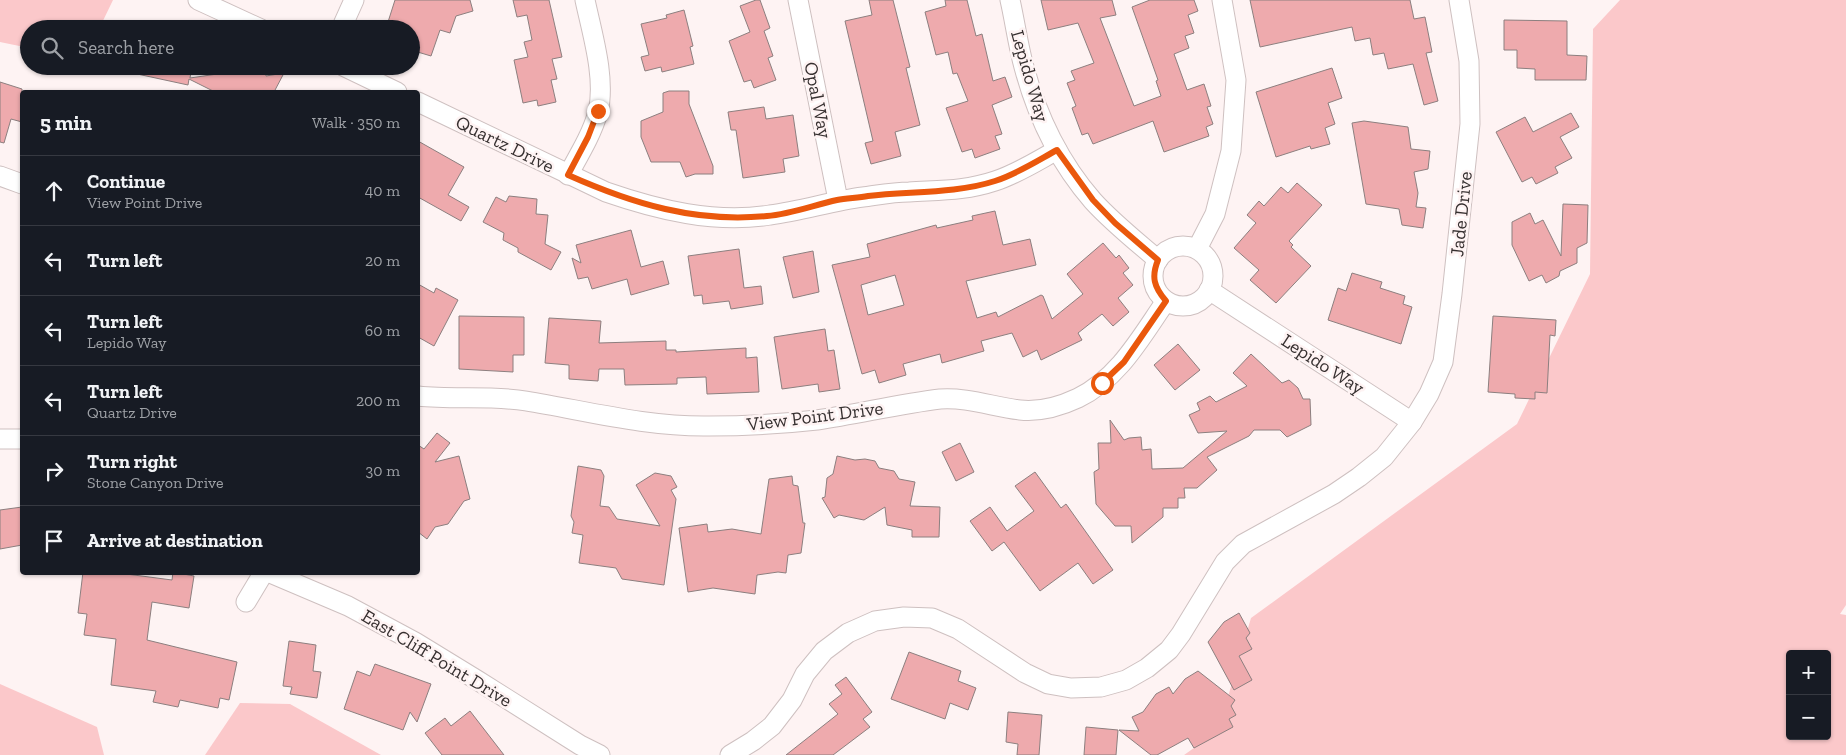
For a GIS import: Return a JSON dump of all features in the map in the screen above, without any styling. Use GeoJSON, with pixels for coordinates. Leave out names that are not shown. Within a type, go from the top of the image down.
{"type":"FeatureCollection","features":[{"type":"Feature","properties":{"kind":"street"},"geometry":{"type":"LineString","coordinates":[[198,0],[241,20]]}},
{"type":"Feature","properties":{"kind":"street"},"geometry":{"type":"LineString","coordinates":[[345,20],[354,0]]}},
{"type":"Feature","properties":{"kind":"street"},"geometry":{"type":"LineString","coordinates":[[568,175],[588,137],[598,111],[599,96],[596,55],[585,0]]}},
{"type":"Feature","properties":{"kind":"street","name":"Opal Way"},"geometry":{"type":"LineString","coordinates":[[798,0],[838,200]]}},
{"type":"Feature","properties":{"kind":"street","name":"Lepido Way"},"geometry":{"type":"LineString","coordinates":[[1010,0],[1023,66],[1043,126],[1057,150],[1093,200],[1115,223],[1158,260]]}},
{"type":"Feature","properties":{"kind":"street"},"geometry":{"type":"LineString","coordinates":[[1197,249],[1215,214],[1231,151],[1236,80],[1222,0]]}},
{"type":"Feature","properties":{"kind":"street","name":"Jade Drive"},"geometry":{"type":"LineString","coordinates":[[731,755],[772,726],[792,700],[805,674],[824,651],[848,633],[875,621],[904,617],[932,618],[958,629],[1024,673],[1048,684],[1071,688],[1101,687],[1126,680],[1147,668],[1169,650],[1181,634],[1225,562],[1242,544],[1334,494],[1384,457],[1412,422],[1430,394],[1443,362],[1470,124],[1469,62],[1459,0]]}},
{"type":"Feature","properties":{"kind":"street"},"geometry":{"type":"LineString","coordinates":[[362,75],[393,90]]}},
{"type":"Feature","properties":{"kind":"street","name":"Quartz Drive"},"geometry":{"type":"LineString","coordinates":[[420,103],[606,192],[634,202],[688,214],[740,218],[769,216],[838,200],[969,187],[996,181],[1057,150]]}},
{"type":"Feature","properties":{"kind":"street"},"geometry":{"type":"LineString","coordinates":[[0,176],[20,183]]}},
{"type":"Feature","properties":{"kind":"street"},"geometry":{"type":"LineString","coordinates":[[1177,246],[1197,249],[1207,258],[1212,267],[1213,277],[1210,290],[1206,296],[1196,303],[1186,306],[1175,305],[1166,301],[1157,290],[1153,280],[1158,260],[1167,250],[1177,246]]}},
{"type":"Feature","properties":{"kind":"street","name":"Lepido Way"},"geometry":{"type":"LineString","coordinates":[[1210,290],[1412,422]]}},
{"type":"Feature","properties":{"kind":"street","name":"View Point Drive"},"geometry":{"type":"LineString","coordinates":[[420,396],[524,400],[586,413],[652,423],[706,426],[764,425],[817,420],[942,399],[968,400],[1022,410],[1053,408],[1078,398],[1102,383],[1124,362],[1166,301]]}},
{"type":"Feature","properties":{"kind":"street"},"geometry":{"type":"LineString","coordinates":[[0,439],[20,439]]}},
{"type":"Feature","properties":{"kind":"street"},"geometry":{"type":"LineString","coordinates":[[246,602],[264,575]]}},
{"type":"Feature","properties":{"kind":"street","name":"East Cliff Point Drive"},"geometry":{"type":"LineString","coordinates":[[273,575],[348,606],[415,642],[580,745],[600,755]]}},
{"type":"Feature","properties":{"kind":"shaded area"},"geometry":{"type":"Polygon","coordinates":[[[0,0],[113,0],[103,20],[20,20],[20,46],[0,42],[0,0]]]}},
{"type":"Feature","properties":{"kind":"shaded area"},"geometry":{"type":"Polygon","coordinates":[[[1620,0],[1846,0],[1846,605],[1840,614],[1846,615],[1846,755],[1184,755],[1218,731],[1251,618],[1517,424],[1590,274],[1593,29],[1620,0]]]}},
{"type":"Feature","properties":{"kind":"shaded area"},"geometry":{"type":"Polygon","coordinates":[[[0,684],[97,727],[104,755],[0,755],[0,684]]]}},
{"type":"Feature","properties":{"kind":"shaded area"},"geometry":{"type":"Polygon","coordinates":[[[240,703],[290,704],[381,755],[205,755],[240,703]]]}},
{"type":"Feature","properties":{"kind":"building"},"geometry":{"type":"Polygon","coordinates":[[[395,0],[470,0],[473,11],[456,16],[450,33],[440,30],[431,56],[420,53],[420,20],[389,20],[395,0]]]}},
{"type":"Feature","properties":{"kind":"building"},"geometry":{"type":"Polygon","coordinates":[[[513,0],[549,0],[562,57],[552,59],[557,79],[551,80],[556,102],[538,106],[537,100],[523,103],[514,60],[528,57],[524,42],[532,40],[527,15],[517,17],[513,0]]]}},
{"type":"Feature","properties":{"kind":"building"},"geometry":{"type":"Polygon","coordinates":[[[760,0],[770,28],[764,31],[773,56],[768,58],[776,80],[754,88],[751,80],[744,82],[729,41],[750,32],[740,6],[760,0]]]}},
{"type":"Feature","properties":{"kind":"building"},"geometry":{"type":"Polygon","coordinates":[[[869,0],[893,0],[910,67],[906,68],[920,125],[895,132],[901,156],[871,164],[865,143],[873,141],[845,21],[872,15],[869,0]]]}},
{"type":"Feature","properties":{"kind":"building"},"geometry":{"type":"Polygon","coordinates":[[[945,0],[967,0],[976,36],[982,34],[993,81],[1005,77],[1012,97],[992,105],[1002,134],[995,136],[1000,149],[975,158],[972,149],[962,152],[946,108],[968,101],[957,73],[953,74],[948,52],[936,55],[925,12],[946,6],[945,0]]]}},
{"type":"Feature","properties":{"kind":"building"},"geometry":{"type":"Polygon","coordinates":[[[1041,0],[1112,0],[1116,15],[1100,18],[1134,106],[1161,96],[1156,81],[1158,80],[1132,7],[1150,0],[1194,0],[1198,11],[1188,15],[1194,33],[1185,36],[1189,48],[1174,54],[1187,90],[1204,84],[1211,106],[1207,107],[1213,124],[1206,127],[1209,136],[1164,152],[1153,121],[1093,144],[1088,133],[1082,135],[1072,108],[1076,106],[1067,83],[1075,80],[1071,71],[1094,63],[1078,23],[1048,30],[1041,0]]]}},
{"type":"Feature","properties":{"kind":"building"},"geometry":{"type":"Polygon","coordinates":[[[1250,0],[1410,0],[1414,19],[1425,17],[1432,52],[1426,53],[1438,101],[1424,105],[1413,64],[1388,69],[1384,53],[1373,55],[1370,38],[1355,41],[1352,27],[1260,47],[1250,0]]]}},
{"type":"Feature","properties":{"kind":"building"},"geometry":{"type":"Polygon","coordinates":[[[684,10],[693,46],[690,47],[694,64],[662,72],[661,67],[645,71],[641,57],[649,55],[641,24],[667,18],[666,15],[684,10]]]}},
{"type":"Feature","properties":{"kind":"building"},"geometry":{"type":"Polygon","coordinates":[[[1504,20],[1567,21],[1567,55],[1587,56],[1586,80],[1535,80],[1535,69],[1517,68],[1517,50],[1504,50],[1504,20]]]}},
{"type":"Feature","properties":{"kind":"building"},"geometry":{"type":"Polygon","coordinates":[[[1332,68],[1342,98],[1328,103],[1335,124],[1325,128],[1330,144],[1311,149],[1310,146],[1276,157],[1256,92],[1332,68]]]}},
{"type":"Feature","properties":{"kind":"building"},"geometry":{"type":"Polygon","coordinates":[[[142,75],[190,75],[190,78],[210,75],[283,75],[275,90],[211,90],[189,79],[188,85],[142,75]]]}},
{"type":"Feature","properties":{"kind":"building"},"geometry":{"type":"Polygon","coordinates":[[[0,82],[22,90],[20,90],[20,121],[11,119],[4,143],[0,142],[0,82]]]}},
{"type":"Feature","properties":{"kind":"building"},"geometry":{"type":"Polygon","coordinates":[[[669,91],[689,91],[689,104],[713,166],[713,174],[695,174],[686,177],[680,162],[651,162],[641,137],[641,121],[663,112],[663,93],[669,91]]]}},
{"type":"Feature","properties":{"kind":"building"},"geometry":{"type":"Polygon","coordinates":[[[764,107],[766,119],[793,115],[799,156],[783,159],[785,172],[743,178],[736,130],[731,130],[728,112],[764,107]]]}},
{"type":"Feature","properties":{"kind":"building"},"geometry":{"type":"Polygon","coordinates":[[[1571,113],[1579,127],[1560,137],[1572,158],[1555,167],[1558,173],[1536,184],[1532,177],[1522,182],[1496,132],[1525,117],[1533,132],[1571,113]]]}},
{"type":"Feature","properties":{"kind":"building"},"geometry":{"type":"Polygon","coordinates":[[[1364,121],[1408,127],[1411,149],[1430,151],[1428,169],[1414,172],[1418,193],[1416,207],[1426,208],[1423,228],[1402,225],[1399,209],[1366,204],[1352,123],[1364,121]]]}},
{"type":"Feature","properties":{"kind":"building"},"geometry":{"type":"Polygon","coordinates":[[[420,142],[464,167],[448,195],[469,207],[461,221],[420,198],[420,142]]]}},
{"type":"Feature","properties":{"kind":"building"},"geometry":{"type":"Polygon","coordinates":[[[1297,183],[1322,205],[1289,241],[1293,245],[1291,247],[1311,266],[1276,303],[1250,280],[1259,270],[1234,248],[1256,223],[1247,215],[1259,201],[1264,206],[1281,187],[1288,193],[1297,183]]]}},
{"type":"Feature","properties":{"kind":"building"},"geometry":{"type":"Polygon","coordinates":[[[509,196],[537,199],[536,214],[548,215],[545,244],[561,252],[551,270],[518,252],[518,248],[503,240],[504,233],[483,222],[496,197],[506,202],[509,196]]]}},
{"type":"Feature","properties":{"kind":"building"},"geometry":{"type":"Polygon","coordinates":[[[1563,204],[1588,205],[1587,243],[1577,248],[1577,263],[1560,271],[1559,276],[1546,283],[1542,275],[1529,281],[1512,245],[1512,222],[1530,213],[1535,224],[1543,220],[1561,256],[1563,204]]]}},
{"type":"Feature","properties":{"kind":"building"},"geometry":{"type":"Polygon","coordinates":[[[995,211],[1003,245],[1030,239],[1036,265],[966,281],[977,318],[996,312],[998,317],[1041,295],[1052,319],[1083,294],[1067,274],[1103,243],[1116,258],[1119,255],[1129,268],[1123,273],[1133,285],[1118,298],[1129,312],[1113,326],[1102,314],[1078,333],[1082,340],[1041,360],[1037,350],[1023,357],[1012,333],[981,341],[984,351],[942,363],[940,354],[903,364],[906,375],[879,383],[875,370],[862,374],[832,265],[870,257],[867,244],[936,225],[937,228],[973,220],[972,216],[995,211]],[[895,275],[861,285],[868,315],[904,305],[895,275]]]}},
{"type":"Feature","properties":{"kind":"building"},"geometry":{"type":"Polygon","coordinates":[[[631,230],[641,267],[663,261],[669,284],[631,295],[627,279],[592,289],[588,277],[578,279],[572,258],[581,263],[576,245],[631,230]]]}},
{"type":"Feature","properties":{"kind":"building"},"geometry":{"type":"Polygon","coordinates":[[[739,249],[744,288],[761,286],[763,304],[731,309],[729,301],[703,304],[702,295],[694,296],[688,256],[739,249]]]}},
{"type":"Feature","properties":{"kind":"building"},"geometry":{"type":"Polygon","coordinates":[[[813,251],[819,292],[793,298],[783,257],[813,251]]]}},
{"type":"Feature","properties":{"kind":"building"},"geometry":{"type":"Polygon","coordinates":[[[1352,273],[1382,282],[1380,288],[1405,296],[1403,304],[1412,307],[1401,344],[1328,320],[1338,288],[1346,291],[1352,273]]]}},
{"type":"Feature","properties":{"kind":"building"},"geometry":{"type":"Polygon","coordinates":[[[420,285],[434,293],[436,288],[458,300],[434,346],[420,338],[420,285]]]}},
{"type":"Feature","properties":{"kind":"building"},"geometry":{"type":"Polygon","coordinates":[[[459,316],[524,317],[524,355],[513,355],[513,372],[459,369],[459,316]]]}},
{"type":"Feature","properties":{"kind":"building"},"geometry":{"type":"Polygon","coordinates":[[[1493,316],[1556,320],[1555,336],[1550,335],[1547,393],[1535,392],[1535,399],[1515,398],[1515,394],[1488,392],[1493,316]]]}},
{"type":"Feature","properties":{"kind":"building"},"geometry":{"type":"Polygon","coordinates":[[[549,318],[601,321],[599,343],[666,341],[666,350],[676,350],[676,352],[746,348],[746,358],[757,357],[759,392],[707,394],[706,377],[677,378],[677,384],[625,385],[624,369],[599,369],[598,381],[569,379],[569,365],[545,363],[549,318]]]}},
{"type":"Feature","properties":{"kind":"building"},"geometry":{"type":"Polygon","coordinates":[[[825,329],[828,351],[834,350],[840,389],[819,392],[818,384],[782,389],[774,337],[825,329]]]}},
{"type":"Feature","properties":{"kind":"building"},"geometry":{"type":"Polygon","coordinates":[[[1178,344],[1200,370],[1175,390],[1154,365],[1178,344]]]}},
{"type":"Feature","properties":{"kind":"building"},"geometry":{"type":"Polygon","coordinates":[[[1251,354],[1282,383],[1289,380],[1298,388],[1303,399],[1310,399],[1311,425],[1287,437],[1280,430],[1254,430],[1249,436],[1207,457],[1217,470],[1197,488],[1184,488],[1185,498],[1178,498],[1178,508],[1163,508],[1163,517],[1132,543],[1131,526],[1115,526],[1096,504],[1094,472],[1099,469],[1098,443],[1111,443],[1110,420],[1124,440],[1141,437],[1142,450],[1151,449],[1152,469],[1183,468],[1227,431],[1198,433],[1189,415],[1200,410],[1197,403],[1210,396],[1216,402],[1247,386],[1233,373],[1251,354]]]}},
{"type":"Feature","properties":{"kind":"building"},"geometry":{"type":"Polygon","coordinates":[[[437,433],[450,443],[435,462],[459,456],[470,499],[464,501],[448,524],[435,527],[427,539],[420,534],[420,446],[424,449],[437,433]]]}},
{"type":"Feature","properties":{"kind":"building"},"geometry":{"type":"Polygon","coordinates":[[[960,443],[974,472],[956,481],[942,452],[960,443]]]}},
{"type":"Feature","properties":{"kind":"building"},"geometry":{"type":"Polygon","coordinates":[[[837,456],[855,460],[875,461],[879,468],[894,471],[899,479],[915,482],[910,506],[940,507],[939,537],[912,537],[912,530],[887,525],[885,507],[864,520],[839,515],[834,518],[822,498],[825,497],[827,478],[833,474],[837,456]]]}},
{"type":"Feature","properties":{"kind":"building"},"geometry":{"type":"Polygon","coordinates":[[[578,466],[601,470],[604,476],[600,506],[609,507],[617,519],[660,526],[636,485],[655,473],[671,476],[677,487],[671,490],[676,499],[664,585],[622,579],[616,568],[579,563],[583,535],[572,533],[574,522],[571,516],[578,466]]]}},
{"type":"Feature","properties":{"kind":"building"},"geometry":{"type":"Polygon","coordinates":[[[1035,472],[1061,508],[1066,504],[1113,570],[1093,584],[1078,563],[1040,591],[1004,542],[992,551],[970,521],[990,507],[1007,531],[1034,511],[1015,486],[1035,472]]]}},
{"type":"Feature","properties":{"kind":"building"},"geometry":{"type":"Polygon","coordinates":[[[792,476],[793,485],[798,486],[803,523],[805,523],[801,553],[788,555],[786,573],[778,572],[757,575],[755,594],[713,588],[688,592],[679,528],[707,524],[708,532],[732,529],[761,534],[769,479],[792,476]]]}},
{"type":"Feature","properties":{"kind":"building"},"geometry":{"type":"Polygon","coordinates":[[[20,507],[20,545],[0,549],[0,510],[20,507]]]}},
{"type":"Feature","properties":{"kind":"building"},"geometry":{"type":"Polygon","coordinates":[[[83,575],[134,575],[172,580],[173,575],[194,576],[189,608],[152,602],[147,640],[237,662],[229,700],[220,698],[218,708],[180,700],[178,707],[153,702],[156,691],[111,685],[116,639],[84,635],[87,614],[78,613],[83,575]]]}},
{"type":"Feature","properties":{"kind":"building"},"geometry":{"type":"Polygon","coordinates":[[[1239,613],[1250,633],[1246,638],[1252,649],[1239,656],[1252,680],[1234,690],[1208,642],[1224,622],[1239,613]]]}},
{"type":"Feature","properties":{"kind":"building"},"geometry":{"type":"Polygon","coordinates":[[[289,641],[316,645],[313,671],[321,672],[317,698],[290,694],[292,687],[283,686],[289,641]]]}},
{"type":"Feature","properties":{"kind":"building"},"geometry":{"type":"Polygon","coordinates":[[[909,652],[961,671],[958,681],[976,688],[968,710],[950,703],[945,719],[891,699],[909,652]]]}},
{"type":"Feature","properties":{"kind":"building"},"geometry":{"type":"Polygon","coordinates":[[[375,664],[431,684],[417,722],[410,712],[403,730],[344,709],[357,671],[370,676],[375,664]]]}},
{"type":"Feature","properties":{"kind":"building"},"geometry":{"type":"Polygon","coordinates":[[[1198,671],[1235,700],[1231,706],[1236,715],[1229,719],[1233,727],[1194,748],[1188,738],[1157,755],[1151,755],[1119,730],[1139,731],[1132,717],[1143,712],[1156,694],[1169,687],[1173,694],[1185,679],[1198,671]]]}},
{"type":"Feature","properties":{"kind":"building"},"geometry":{"type":"Polygon","coordinates":[[[846,677],[872,712],[863,719],[870,727],[833,755],[786,755],[838,714],[829,704],[842,694],[835,685],[846,677]]]}},
{"type":"Feature","properties":{"kind":"building"},"geometry":{"type":"Polygon","coordinates":[[[470,711],[504,755],[442,755],[425,733],[445,718],[451,726],[470,711]]]}},
{"type":"Feature","properties":{"kind":"building"},"geometry":{"type":"Polygon","coordinates":[[[1008,712],[1042,715],[1039,755],[1017,755],[1018,744],[1006,742],[1008,712]]]}},
{"type":"Feature","properties":{"kind":"building"},"geometry":{"type":"Polygon","coordinates":[[[1086,727],[1118,730],[1116,755],[1084,755],[1086,727]]]}},
{"type":"Feature","properties":{"kind":"route"},"geometry":{"type":"LineString","coordinates":[[598,111],[588,137],[568,175],[634,202],[688,214],[740,218],[769,216],[838,200],[969,187],[996,181],[1057,150],[1093,200],[1115,223],[1158,260],[1153,280],[1157,290],[1166,301],[1124,362],[1102,383]]}}]}
